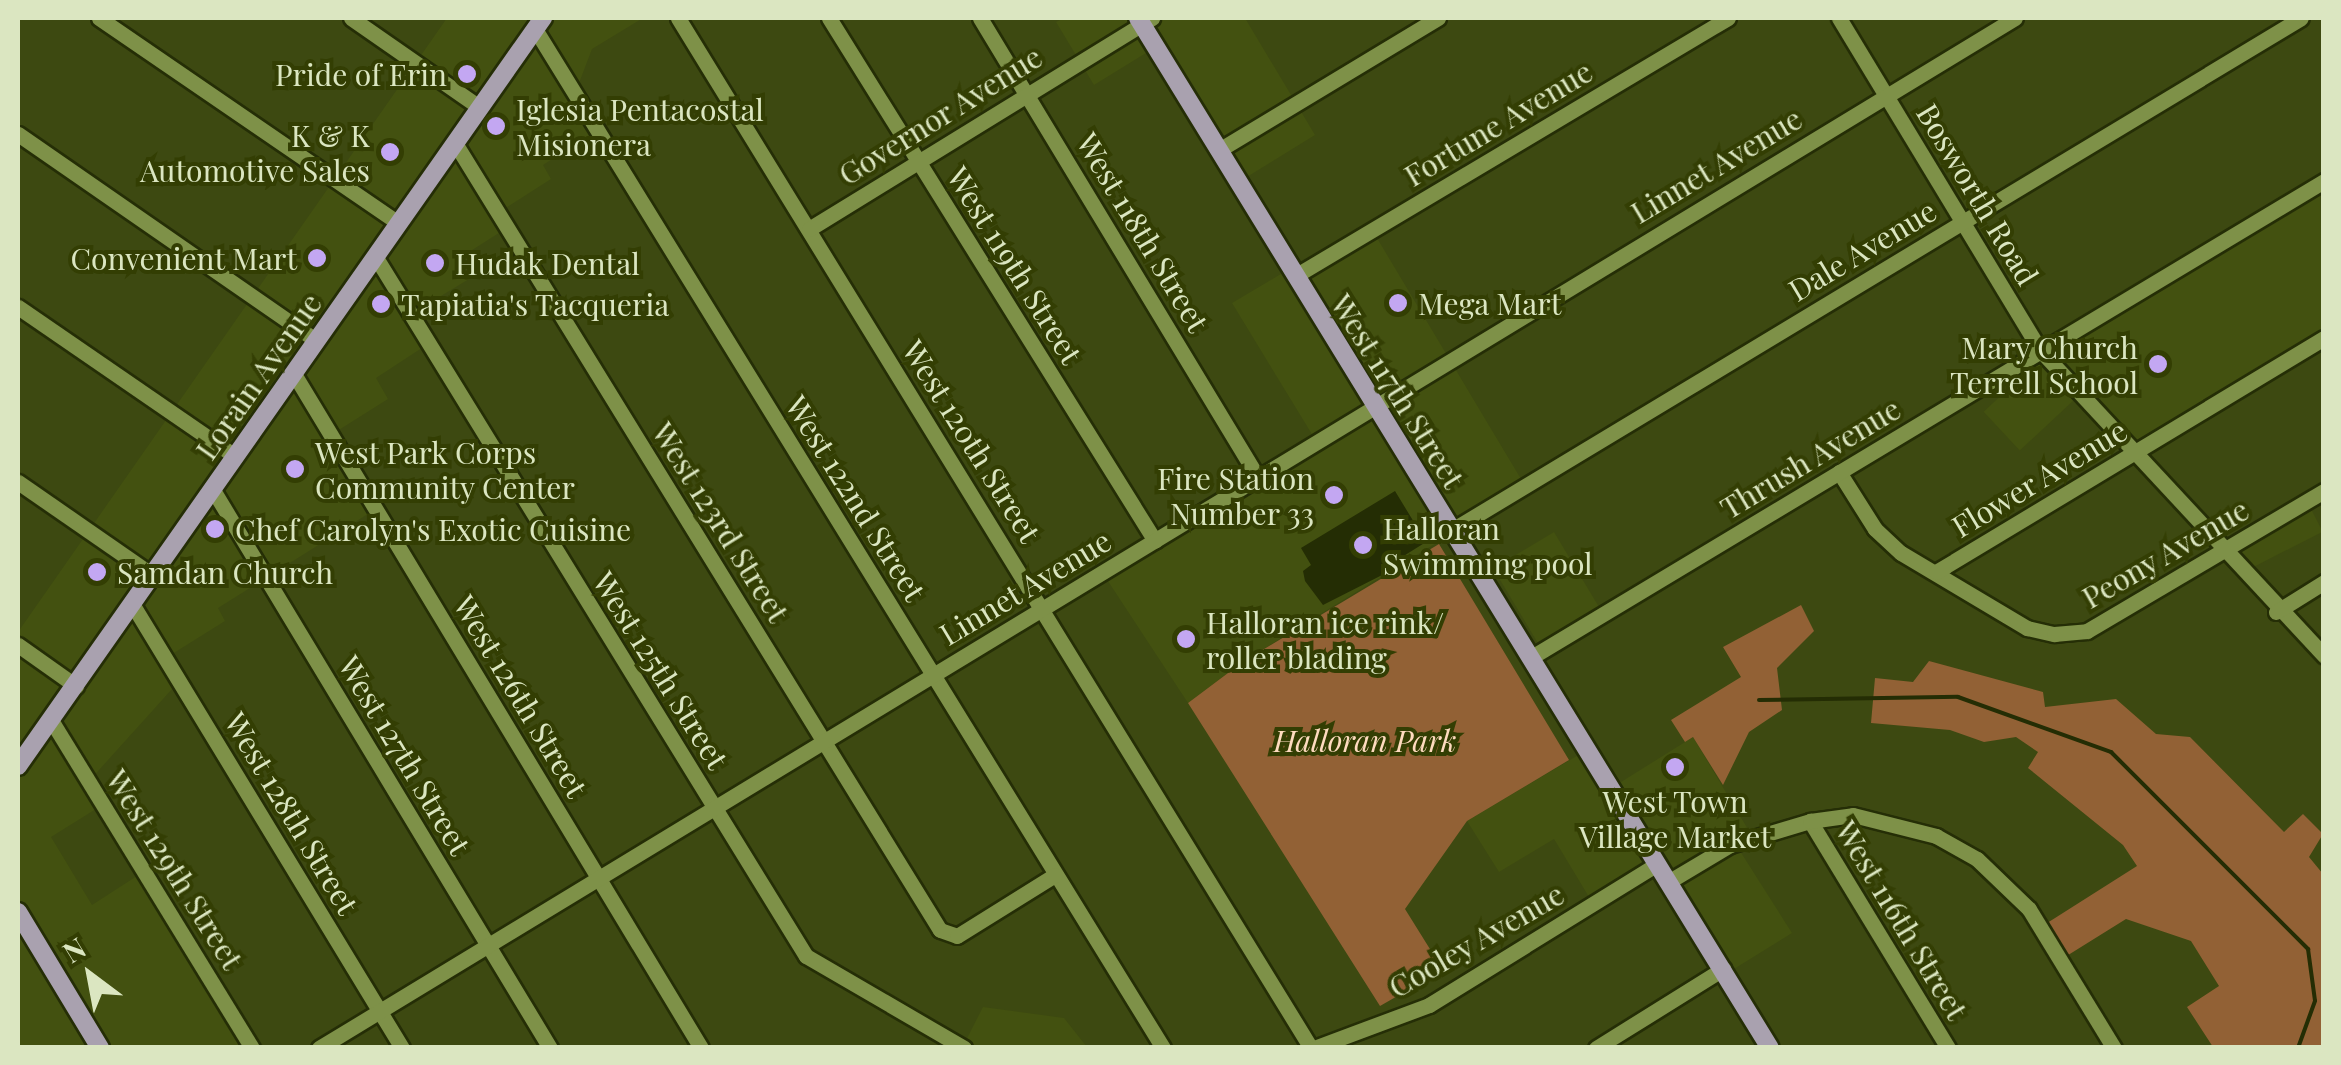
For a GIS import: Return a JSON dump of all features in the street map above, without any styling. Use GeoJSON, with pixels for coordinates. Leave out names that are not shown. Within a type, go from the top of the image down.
{"type":"FeatureCollection","features":[{"type":"Feature","properties":{"kind":"main road","name":"West 117th Street"},"geometry":{"type":"LineString","coordinates":[[1144,20],[1218,150],[1770,1048]]}},
{"type":"Feature","properties":{"kind":"main road","name":"Lorain Avenue"},"geometry":{"type":"LineString","coordinates":[[18,766],[155,578],[235,456],[539,23]]}},
{"type":"Feature","properties":{"kind":"main road"},"geometry":{"type":"LineString","coordinates":[[18,912],[100,1048]]}},
{"type":"Feature","properties":{"kind":"street"},"geometry":{"type":"LineString","coordinates":[[99,18],[398,223]]}},
{"type":"Feature","properties":{"kind":"street"},"geometry":{"type":"LineString","coordinates":[[352,18],[480,106]]}},
{"type":"Feature","properties":{"kind":"street","name":"West 120th Street"},"geometry":{"type":"LineString","coordinates":[[678,18],[1313,1048]]}},
{"type":"Feature","properties":{"kind":"street","name":"West 119th Street"},"geometry":{"type":"LineString","coordinates":[[829,18],[1154,540]]}},
{"type":"Feature","properties":{"kind":"street","name":"West 118th Street"},"geometry":{"type":"LineString","coordinates":[[980,18],[1257,476]]}},
{"type":"Feature","properties":{"kind":"street"},"geometry":{"type":"LineString","coordinates":[[1218,150],[1438,18]]}},
{"type":"Feature","properties":{"kind":"street","name":"Fortune Avenue"},"geometry":{"type":"LineString","coordinates":[[1295,276],[1728,18]]}},
{"type":"Feature","properties":{"kind":"street","name":"Bosworth Road"},"geometry":{"type":"LineString","coordinates":[[1840,18],[2040,350],[2276,612],[2324,656]]}},
{"type":"Feature","properties":{"kind":"street","name":"Linnet Avenue"},"geometry":{"type":"LineString","coordinates":[[319,1048],[2015,18]]}},
{"type":"Feature","properties":{"kind":"street","name":"Dale Avenue"},"geometry":{"type":"LineString","coordinates":[[1452,530],[2301,18]]}},
{"type":"Feature","properties":{"kind":"street","name":"Governor Avenue"},"geometry":{"type":"LineString","coordinates":[[810,229],[1144,20]]}},
{"type":"Feature","properties":{"kind":"street","name":"West 122nd Street"},"geometry":{"type":"LineString","coordinates":[[539,23],[933,676],[1163,1048]]}},
{"type":"Feature","properties":{"kind":"street"},"geometry":{"type":"LineString","coordinates":[[18,134],[316,340]]}},
{"type":"Feature","properties":{"kind":"street","name":"West 123rd Street"},"geometry":{"type":"LineString","coordinates":[[455,142],[940,930],[958,936],[1055,875]]}},
{"type":"Feature","properties":{"kind":"street","name":"Thrush Avenue"},"geometry":{"type":"LineString","coordinates":[[1530,658],[2324,181]]}},
{"type":"Feature","properties":{"kind":"street","name":"West 125th Street"},"geometry":{"type":"LineString","coordinates":[[374,256],[806,956],[964,1048]]}},
{"type":"Feature","properties":{"kind":"street"},"geometry":{"type":"LineString","coordinates":[[18,307],[235,456]]}},
{"type":"Feature","properties":{"kind":"street","name":"Flower Avenue"},"geometry":{"type":"LineString","coordinates":[[1936,572],[2324,338]]}},
{"type":"Feature","properties":{"kind":"street","name":"West 126th Street"},"geometry":{"type":"LineString","coordinates":[[294,374],[701,1048]]}},
{"type":"Feature","properties":{"kind":"street"},"geometry":{"type":"LineString","coordinates":[[1840,472],[1875,529],[1936,572]]}},
{"type":"Feature","properties":{"kind":"street"},"geometry":{"type":"LineString","coordinates":[[18,482],[155,578]]}},
{"type":"Feature","properties":{"kind":"street","name":"West 127th Street"},"geometry":{"type":"LineString","coordinates":[[212,490],[550,1048]]}},
{"type":"Feature","properties":{"kind":"street","name":"Peony Avenue"},"geometry":{"type":"LineString","coordinates":[[1936,572],[2027,628],[2087,631],[2324,491]]}},
{"type":"Feature","properties":{"kind":"street"},"geometry":{"type":"LineString","coordinates":[[2276,612],[2324,582]]}},
{"type":"Feature","properties":{"kind":"street","name":"West 128th Street"},"geometry":{"type":"LineString","coordinates":[[134,606],[402,1048]]}},
{"type":"Feature","properties":{"kind":"street"},"geometry":{"type":"LineString","coordinates":[[18,644],[76,686]]}},
{"type":"Feature","properties":{"kind":"street","name":"West 129th Street"},"geometry":{"type":"LineString","coordinates":[[51,720],[252,1048]]}},
{"type":"Feature","properties":{"kind":"street"},"geometry":{"type":"LineString","coordinates":[[1668,882],[1730,845],[1810,821],[1853,815],[1896,823],[1976,859],[2029,909],[2114,1048]]}},
{"type":"Feature","properties":{"kind":"street","name":"West 116th Street"},"geometry":{"type":"LineString","coordinates":[[1810,821],[1948,1048]]}},
{"type":"Feature","properties":{"kind":"street","name":"Cooley Avenue"},"geometry":{"type":"LineString","coordinates":[[1313,1048],[1429,1005],[1657,864]]}},
{"type":"Feature","properties":{"kind":"street"},"geometry":{"type":"LineString","coordinates":[[1596,1048],[1722,969]]}},
{"type":"Feature","properties":{"kind":"shaded area"},"geometry":{"type":"Polygon","coordinates":[[[447,18],[643,18],[592,49],[576,91],[599,129],[543,165],[551,179],[504,209],[513,224],[458,259],[469,279],[413,313],[431,342],[376,378],[388,399],[334,433],[379,507],[218,608],[225,621],[169,656],[182,678],[90,780],[104,804],[51,837],[92,905],[140,874],[246,1047],[18,1048],[18,632],[447,18]]]}},
{"type":"Feature","properties":{"kind":"shaded area"},"geometry":{"type":"Polygon","coordinates":[[[1064,18],[1245,18],[1315,135],[1229,188],[1146,53],[1094,85],[1056,22],[1064,18]]]}},
{"type":"Feature","properties":{"kind":"shaded area"},"geometry":{"type":"Polygon","coordinates":[[[2320,192],[2323,333],[2136,445],[2051,354],[2320,192]]]}},
{"type":"Feature","properties":{"kind":"shaded area"},"geometry":{"type":"Polygon","coordinates":[[[1377,238],[1521,479],[1441,528],[1446,537],[1244,661],[1188,703],[1100,569],[1313,436],[1232,303],[1301,262],[1312,278],[1377,238]]]}},
{"type":"Feature","properties":{"kind":"shaded area"},"geometry":{"type":"Polygon","coordinates":[[[2037,362],[2073,401],[2020,451],[1984,412],[2037,362]]]}},
{"type":"Feature","properties":{"kind":"shaded area","name":"Halloran Swimming pool"},"geometry":{"type":"Polygon","coordinates":[[[1395,491],[1426,542],[1386,567],[1388,572],[1323,605],[1305,581],[1303,571],[1311,565],[1301,548],[1395,491]]]}},
{"type":"Feature","properties":{"kind":"shaded area"},"geometry":{"type":"Polygon","coordinates":[[[2309,505],[2323,532],[2239,574],[2225,548],[2309,505]]]}},
{"type":"Feature","properties":{"kind":"shaded area"},"geometry":{"type":"Polygon","coordinates":[[[1554,532],[1608,621],[1547,658],[1493,569],[1554,532]]]}},
{"type":"Feature","properties":{"kind":"shaded area"},"geometry":{"type":"Polygon","coordinates":[[[1693,737],[1749,831],[1733,840],[1792,933],[1721,977],[1651,865],[1592,902],[1554,839],[1499,872],[1467,821],[1597,744],[1621,782],[1693,737]]]}},
{"type":"Feature","properties":{"kind":"shaded area"},"geometry":{"type":"Polygon","coordinates":[[[983,1007],[1064,1018],[1087,1047],[962,1048],[983,1007]]]}},
{"type":"Feature","properties":{"kind":"green space","name":"Halloran Park"},"geometry":{"type":"Polygon","coordinates":[[[1439,544],[1569,760],[1467,821],[1405,909],[1443,970],[1380,1006],[1188,703],[1244,661],[1439,544]]]}},
{"type":"Feature","properties":{"kind":"green space"},"geometry":{"type":"Polygon","coordinates":[[[1801,605],[1814,631],[1777,668],[1782,710],[1749,732],[1723,785],[1693,737],[1685,742],[1671,720],[1741,677],[1723,647],[1801,605]]]}},
{"type":"Feature","properties":{"kind":"green space"},"geometry":{"type":"Polygon","coordinates":[[[1929,661],[2043,692],[2045,707],[2116,699],[2156,734],[2190,737],[2284,832],[2303,814],[2323,834],[2309,857],[2323,874],[2323,1047],[2213,1047],[2187,1007],[2219,986],[2191,941],[2126,919],[2065,957],[2044,925],[2137,866],[2123,845],[2028,768],[2038,752],[2016,737],[1984,742],[1950,730],[1871,723],[1875,678],[1913,682],[1929,661]]]}},
{"type":"Feature","properties":{"kind":"waterway"},"geometry":{"type":"LineString","coordinates":[[1759,700],[1958,697],[2111,752],[2308,949],[2315,1001],[2298,1048]]}},
{"type":"Feature","properties":{"kind":"place","name":"Pride of Erin"},"geometry":{"type":"Point","coordinates":[467,74]}},
{"type":"Feature","properties":{"kind":"place","name":"Iglesia Pentacostal Misionera"},"geometry":{"type":"Point","coordinates":[496,126]}},
{"type":"Feature","properties":{"kind":"place","name":"K & K Automotive Sales"},"geometry":{"type":"Point","coordinates":[390,152]}},
{"type":"Feature","properties":{"kind":"place","name":"Convenient Mart"},"geometry":{"type":"Point","coordinates":[317,258]}},
{"type":"Feature","properties":{"kind":"place","name":"Hudak Dental"},"geometry":{"type":"Point","coordinates":[435,263]}},
{"type":"Feature","properties":{"kind":"place","name":"Mega Mart"},"geometry":{"type":"Point","coordinates":[1398,303]}},
{"type":"Feature","properties":{"kind":"place","name":"Tapiatia's Tacqueria"},"geometry":{"type":"Point","coordinates":[381,304]}},
{"type":"Feature","properties":{"kind":"place","name":"Mary Church Terrell School"},"geometry":{"type":"Point","coordinates":[2158,364]}},
{"type":"Feature","properties":{"kind":"place","name":"West Park Corps Community Center"},"geometry":{"type":"Point","coordinates":[295,469]}},
{"type":"Feature","properties":{"kind":"place","name":"Fire Station Number 33"},"geometry":{"type":"Point","coordinates":[1334,495]}},
{"type":"Feature","properties":{"kind":"place","name":"Chef Carolyn's Exotic Cuisine"},"geometry":{"type":"Point","coordinates":[215,529]}},
{"type":"Feature","properties":{"kind":"place","name":"Halloran Swimming pool"},"geometry":{"type":"Point","coordinates":[1363,545]}},
{"type":"Feature","properties":{"kind":"place","name":"Samdan Church"},"geometry":{"type":"Point","coordinates":[97,572]}},
{"type":"Feature","properties":{"kind":"place","name":"Halloran ice rink/ roller blading"},"geometry":{"type":"Point","coordinates":[1186,639]}},
{"type":"Feature","properties":{"kind":"place","name":"West Town Village Market"},"geometry":{"type":"Point","coordinates":[1675,767]}}]}
